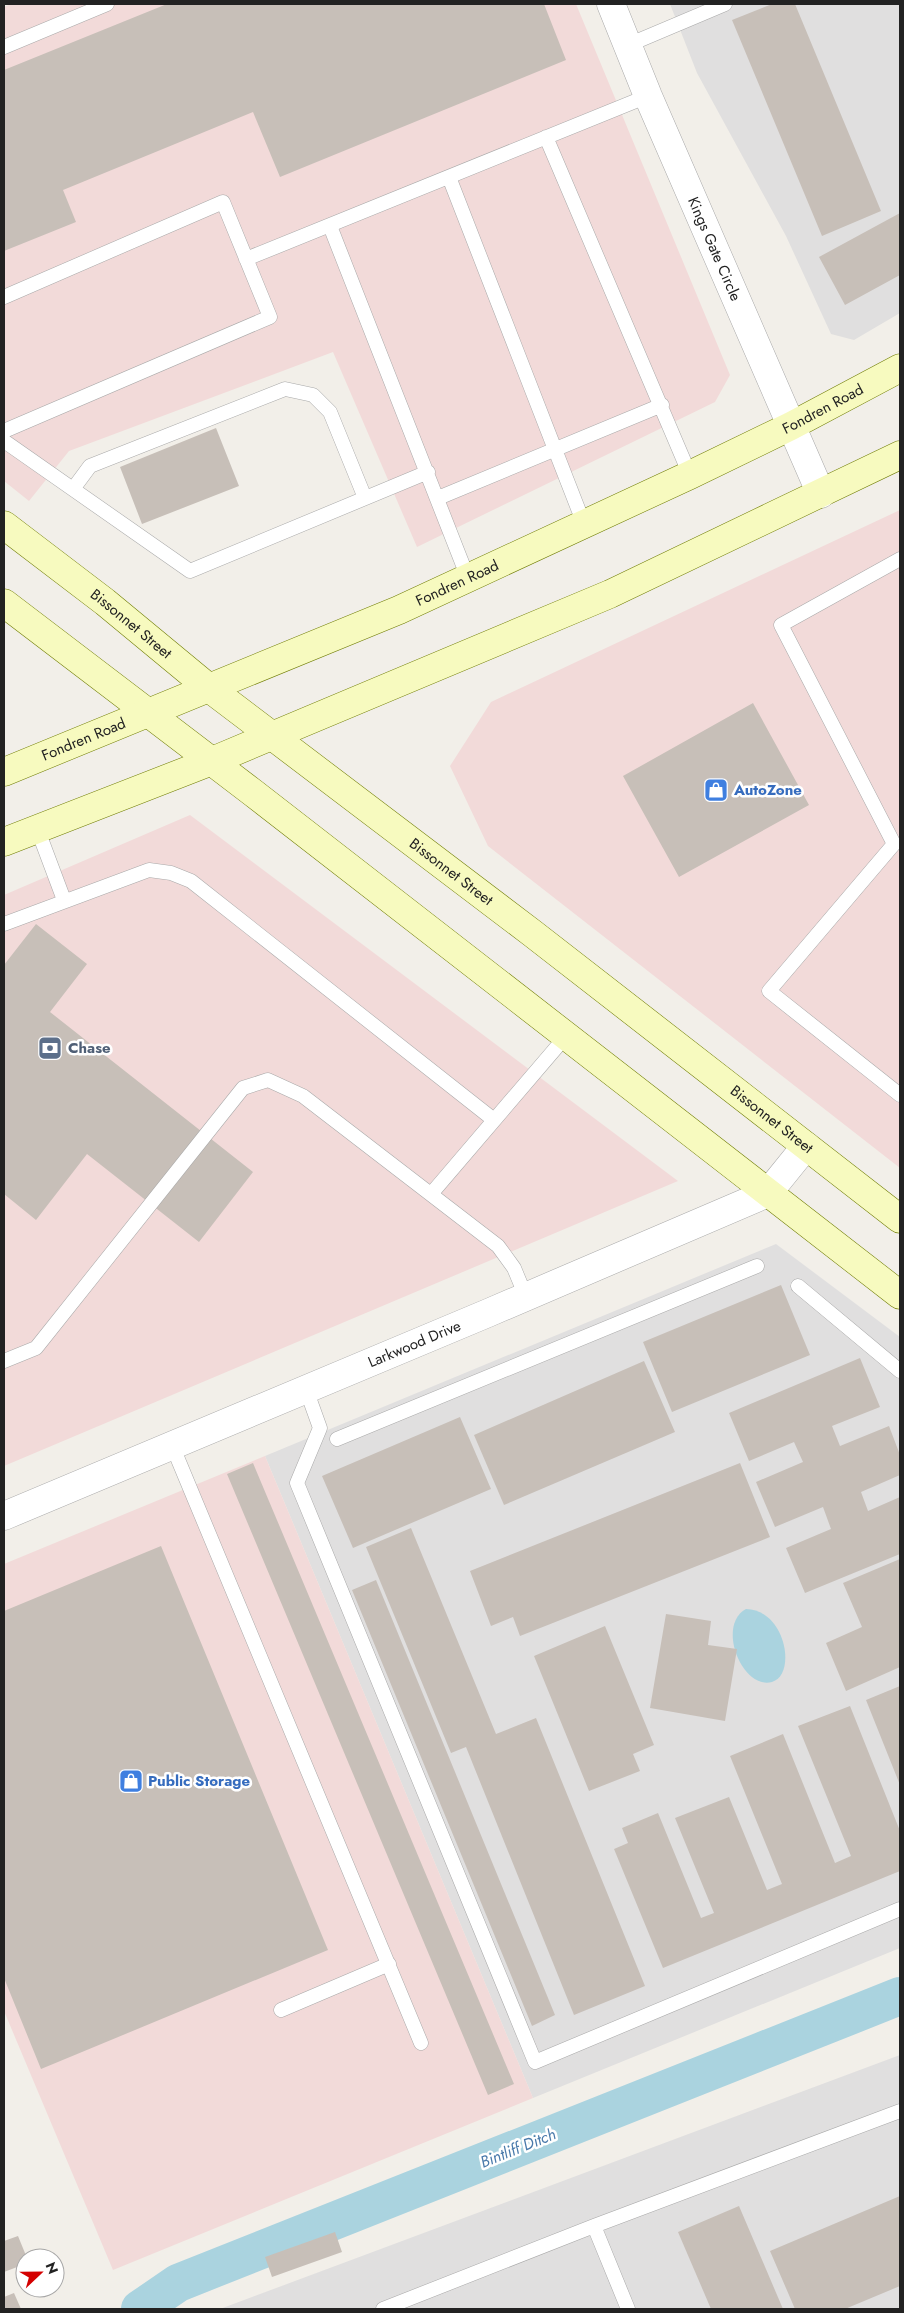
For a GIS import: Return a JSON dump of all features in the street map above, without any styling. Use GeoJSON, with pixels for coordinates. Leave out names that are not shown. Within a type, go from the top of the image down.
{"type":"FeatureCollection","features":[{"type":"Feature","properties":{"kind":"main road","name":"Fondren Road"},"geometry":{"type":"LineString","coordinates":[[4,772],[399,610],[690,475],[791,426],[900,368]]}},
{"type":"Feature","properties":{"kind":"main road"},"geometry":{"type":"LineString","coordinates":[[4,842],[212,761],[610,594],[900,455]]}},
{"type":"Feature","properties":{"kind":"main road","name":"Bissonnet Street"},"geometry":{"type":"LineString","coordinates":[[4,525],[105,602],[209,688],[273,734],[900,1220]]}},
{"type":"Feature","properties":{"kind":"main road"},"geometry":{"type":"LineString","coordinates":[[4,603],[567,1035],[900,1295]]}},
{"type":"Feature","properties":{"kind":"street","name":"Kings Gate Circle"},"geometry":{"type":"LineString","coordinates":[[611,4],[648,96],[822,494]]}},
{"type":"Feature","properties":{"kind":"street","name":"Larkwood Drive"},"geometry":{"type":"LineString","coordinates":[[4,1516],[526,1297],[768,1192],[806,1146]]}},
{"type":"Feature","properties":{"kind":"lane"},"geometry":{"type":"LineString","coordinates":[[4,47],[107,4]]}},
{"type":"Feature","properties":{"kind":"lane"},"geometry":{"type":"LineString","coordinates":[[628,45],[725,4]]}},
{"type":"Feature","properties":{"kind":"lane"},"geometry":{"type":"LineString","coordinates":[[246,259],[648,96]]}},
{"type":"Feature","properties":{"kind":"lane"},"geometry":{"type":"LineString","coordinates":[[546,137],[662,405],[690,475]]}},
{"type":"Feature","properties":{"kind":"lane"},"geometry":{"type":"LineString","coordinates":[[449,177],[584,524]]}},
{"type":"Feature","properties":{"kind":"lane"},"geometry":{"type":"LineString","coordinates":[[4,297],[224,202],[270,317],[4,431]]}},
{"type":"Feature","properties":{"kind":"lane"},"geometry":{"type":"LineString","coordinates":[[330,226],[468,578]]}},
{"type":"Feature","properties":{"kind":"lane"},"geometry":{"type":"LineString","coordinates":[[73,489],[90,466],[285,389],[313,395],[330,412],[365,498]]}},
{"type":"Feature","properties":{"kind":"lane"},"geometry":{"type":"LineString","coordinates":[[438,498],[662,405]]}},
{"type":"Feature","properties":{"kind":"lane"},"geometry":{"type":"LineString","coordinates":[[4,441],[190,571],[428,472]]}},
{"type":"Feature","properties":{"kind":"lane"},"geometry":{"type":"LineString","coordinates":[[900,559],[781,625],[894,844],[769,991],[900,1095]]}},
{"type":"Feature","properties":{"kind":"lane"},"geometry":{"type":"LineString","coordinates":[[37,828],[64,900]]}},
{"type":"Feature","properties":{"kind":"lane"},"geometry":{"type":"LineString","coordinates":[[4,924],[64,900],[150,870],[171,873],[191,881],[494,1120]]}},
{"type":"Feature","properties":{"kind":"lane"},"geometry":{"type":"LineString","coordinates":[[431,1194],[567,1035]]}},
{"type":"Feature","properties":{"kind":"lane"},"geometry":{"type":"LineString","coordinates":[[4,1361],[36,1348],[243,1088],[268,1080],[303,1096],[498,1246],[514,1268],[526,1297]]}},
{"type":"Feature","properties":{"kind":"lane"},"geometry":{"type":"LineString","coordinates":[[336,1439],[757,1266]]}},
{"type":"Feature","properties":{"kind":"lane"},"geometry":{"type":"LineString","coordinates":[[798,1286],[900,1371]]}},
{"type":"Feature","properties":{"kind":"lane"},"geometry":{"type":"LineString","coordinates":[[306,1389],[320,1428],[297,1483],[535,2062],[900,1909]]}},
{"type":"Feature","properties":{"kind":"lane"},"geometry":{"type":"LineString","coordinates":[[172,1445],[421,2043]]}},
{"type":"Feature","properties":{"kind":"lane"},"geometry":{"type":"LineString","coordinates":[[281,2010],[389,1964]]}},
{"type":"Feature","properties":{"kind":"lane"},"geometry":{"type":"LineString","coordinates":[[383,2309],[594,2226],[900,2111]]}},
{"type":"Feature","properties":{"kind":"lane"},"geometry":{"type":"LineString","coordinates":[[594,2226],[628,2309]]}},
{"type":"Feature","properties":{"kind":"shaded area"},"geometry":{"type":"Polygon","coordinates":[[[11,4],[576,4],[730,375],[715,402],[417,547],[333,352],[69,451],[29,501],[4,481],[4,7],[11,4]]]}},
{"type":"Feature","properties":{"kind":"shaded area"},"geometry":{"type":"Polygon","coordinates":[[[670,4],[900,4],[900,313],[854,340],[831,334],[786,236],[697,73],[670,4]]]}},
{"type":"Feature","properties":{"kind":"shaded area"},"geometry":{"type":"Polygon","coordinates":[[[900,510],[900,1168],[488,846],[450,766],[491,702],[900,510]]]}},
{"type":"Feature","properties":{"kind":"shaded area"},"geometry":{"type":"Polygon","coordinates":[[[190,815],[678,1181],[4,1466],[4,895],[190,815]]]}},
{"type":"Feature","properties":{"kind":"shaded area"},"geometry":{"type":"Polygon","coordinates":[[[776,1244],[900,1337],[900,1948],[533,2098],[265,1456],[776,1244]]]}},
{"type":"Feature","properties":{"kind":"shaded area"},"geometry":{"type":"Polygon","coordinates":[[[265,1456],[533,2098],[113,2270],[4,2011],[4,1564],[265,1456]]]}},
{"type":"Feature","properties":{"kind":"shaded area"},"geometry":{"type":"Polygon","coordinates":[[[900,2055],[900,2309],[220,2309],[900,2055]]]}},
{"type":"Feature","properties":{"kind":"water"},"geometry":{"type":"Polygon","coordinates":[[[746,1609],[760,1612],[770,1620],[778,1631],[783,1643],[784,1668],[780,1677],[772,1682],[761,1682],[751,1676],[736,1655],[733,1628],[737,1617],[746,1609]]]}},
{"type":"Feature","properties":{"kind":"building"},"geometry":{"type":"Polygon","coordinates":[[[167,4],[544,4],[566,60],[280,177],[253,112],[63,190],[76,222],[4,251],[4,70],[167,4]]]}},
{"type":"Feature","properties":{"kind":"building"},"geometry":{"type":"Polygon","coordinates":[[[772,4],[795,4],[881,211],[822,236],[732,20],[772,4]]]}},
{"type":"Feature","properties":{"kind":"building"},"geometry":{"type":"Polygon","coordinates":[[[900,213],[900,275],[845,305],[819,257],[900,213]]]}},
{"type":"Feature","properties":{"kind":"building"},"geometry":{"type":"Polygon","coordinates":[[[216,428],[239,486],[142,524],[120,467],[216,428]]]}},
{"type":"Feature","properties":{"kind":"building","name":"AutoZone"},"geometry":{"type":"Polygon","coordinates":[[[753,703],[809,805],[679,877],[623,776],[753,703]]]}},
{"type":"Feature","properties":{"kind":"building","name":"Chase"},"geometry":{"type":"Polygon","coordinates":[[[36,924],[87,964],[50,1012],[253,1172],[199,1242],[87,1154],[36,1220],[4,1194],[4,965],[36,924]]]}},
{"type":"Feature","properties":{"kind":"building"},"geometry":{"type":"Polygon","coordinates":[[[781,1285],[810,1355],[672,1412],[643,1342],[781,1285]]]}},
{"type":"Feature","properties":{"kind":"building"},"geometry":{"type":"Polygon","coordinates":[[[860,1358],[880,1407],[832,1426],[840,1446],[889,1426],[900,1455],[900,1475],[861,1492],[868,1511],[900,1497],[900,1554],[805,1593],[786,1548],[831,1529],[823,1507],[775,1527],[756,1482],[803,1462],[794,1442],[749,1461],[729,1413],[860,1358]]]}},
{"type":"Feature","properties":{"kind":"building"},"geometry":{"type":"Polygon","coordinates":[[[644,1361],[675,1432],[504,1505],[474,1435],[644,1361]]]}},
{"type":"Feature","properties":{"kind":"building"},"geometry":{"type":"Polygon","coordinates":[[[460,1417],[491,1489],[353,1548],[322,1476],[460,1417]]]}},
{"type":"Feature","properties":{"kind":"building"},"geometry":{"type":"Polygon","coordinates":[[[253,1463],[514,2084],[488,2095],[227,1474],[253,1463]]]}},
{"type":"Feature","properties":{"kind":"building"},"geometry":{"type":"Polygon","coordinates":[[[740,1463],[770,1537],[520,1636],[513,1617],[491,1626],[470,1571],[740,1463]]]}},
{"type":"Feature","properties":{"kind":"building"},"geometry":{"type":"Polygon","coordinates":[[[411,1528],[496,1734],[536,1718],[645,1986],[574,2015],[466,1747],[451,1753],[366,1547],[411,1528]]]}},
{"type":"Feature","properties":{"kind":"building","name":"Public Storage"},"geometry":{"type":"Polygon","coordinates":[[[161,1546],[328,1950],[41,2069],[4,1978],[4,1611],[161,1546]]]}},
{"type":"Feature","properties":{"kind":"building"},"geometry":{"type":"Polygon","coordinates":[[[900,1559],[900,1667],[846,1691],[826,1643],[862,1627],[843,1583],[900,1559]]]}},
{"type":"Feature","properties":{"kind":"building"},"geometry":{"type":"Polygon","coordinates":[[[376,1580],[555,2015],[532,2026],[352,1590],[376,1580]]]}},
{"type":"Feature","properties":{"kind":"building"},"geometry":{"type":"Polygon","coordinates":[[[666,1614],[711,1621],[708,1645],[737,1649],[725,1721],[650,1708],[666,1614]]]}},
{"type":"Feature","properties":{"kind":"building"},"geometry":{"type":"Polygon","coordinates":[[[605,1626],[654,1745],[633,1754],[640,1771],[589,1791],[534,1656],[605,1626]]]}},
{"type":"Feature","properties":{"kind":"building"},"geometry":{"type":"Polygon","coordinates":[[[900,1686],[900,1785],[866,1700],[900,1686]]]}},
{"type":"Feature","properties":{"kind":"building"},"geometry":{"type":"Polygon","coordinates":[[[850,1706],[900,1831],[900,1871],[663,1968],[614,1849],[628,1843],[622,1828],[658,1813],[701,1918],[714,1913],[675,1818],[729,1797],[767,1890],[782,1884],[730,1756],[783,1734],[835,1863],[851,1856],[798,1726],[850,1706]]]}},
{"type":"Feature","properties":{"kind":"building"},"geometry":{"type":"Polygon","coordinates":[[[900,2196],[900,2286],[845,2309],[795,2309],[770,2251],[900,2196]]]}},
{"type":"Feature","properties":{"kind":"building"},"geometry":{"type":"Polygon","coordinates":[[[739,2206],[783,2309],[711,2309],[678,2232],[739,2206]]]}},
{"type":"Feature","properties":{"kind":"building"},"geometry":{"type":"Polygon","coordinates":[[[335,2232],[342,2252],[272,2277],[265,2257],[335,2232]]]}},
{"type":"Feature","properties":{"kind":"building"},"geometry":{"type":"Polygon","coordinates":[[[18,2236],[23,2248],[15,2248],[15,2268],[4,2272],[4,2241],[18,2236]]]}},
{"type":"Feature","properties":{"kind":"building"},"geometry":{"type":"Polygon","coordinates":[[[14,2293],[21,2309],[4,2309],[4,2297],[14,2293]]]}},
{"type":"Feature","properties":{"kind":"waterway","name":"Bintliff Ditch"},"geometry":{"type":"LineString","coordinates":[[140,2309],[178,2283],[900,1996]]}},
{"type":"Feature","properties":{"kind":"place","name":"AutoZone"},"geometry":{"type":"Point","coordinates":[716,790]}},
{"type":"Feature","properties":{"kind":"place","name":"Chase"},"geometry":{"type":"Point","coordinates":[50,1048]}},
{"type":"Feature","properties":{"kind":"place","name":"Public Storage"},"geometry":{"type":"Point","coordinates":[131,1781]}}]}
